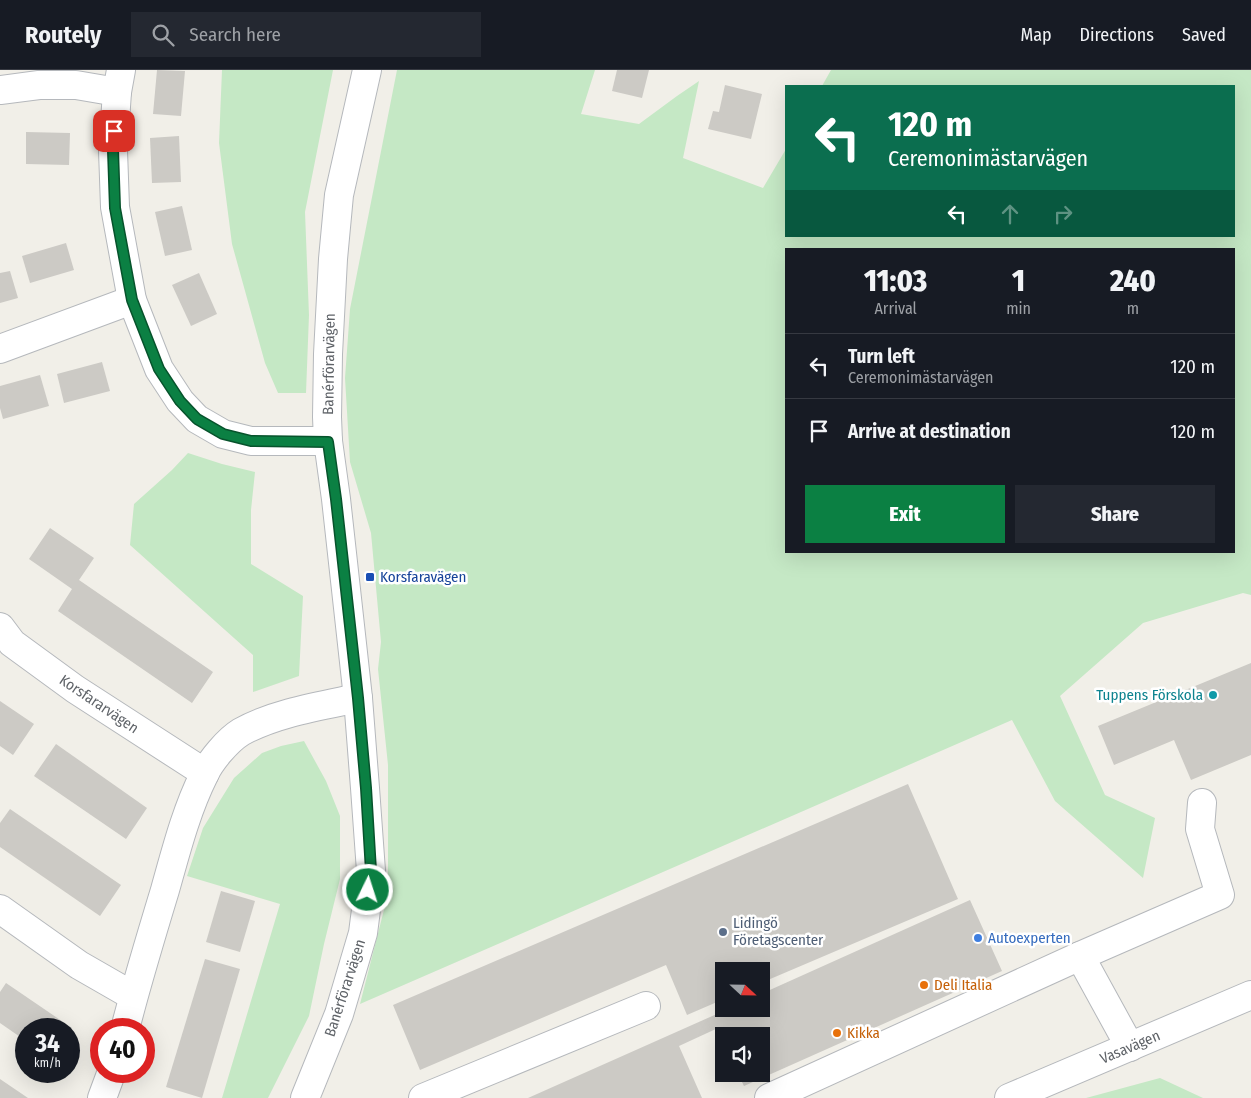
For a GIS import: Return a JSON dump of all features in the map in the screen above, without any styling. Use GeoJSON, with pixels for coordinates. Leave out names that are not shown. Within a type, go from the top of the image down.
{"type":"FeatureCollection","features":[{"type":"Feature","properties":{"kind":"street","name":"Banérförarvägen"},"geometry":{"type":"LineString","coordinates":[[305,1098],[339,1014],[363,933],[371,871],[358,698],[328,442],[328,354],[333,259],[339,196],[366,70]]}},
{"type":"Feature","properties":{"kind":"street"},"geometry":{"type":"LineString","coordinates":[[0,90],[39,85],[76,85],[119,81],[113,150],[115,208],[132,300],[159,369],[180,401],[197,419],[223,434],[251,441],[328,442]]}},
{"type":"Feature","properties":{"kind":"street"},"geometry":{"type":"LineString","coordinates":[[0,349],[132,300]]}},
{"type":"Feature","properties":{"kind":"street","name":"Korsfararvägen"},"geometry":{"type":"LineString","coordinates":[[0,627],[12,643],[75,689],[205,773]]}},
{"type":"Feature","properties":{"kind":"street"},"geometry":{"type":"LineString","coordinates":[[128,1018],[186,817],[205,773],[224,746],[241,733],[271,719],[358,698]]}},
{"type":"Feature","properties":{"kind":"street"},"geometry":{"type":"LineString","coordinates":[[769,1098],[1080,956],[1220,895],[1200,829],[1202,803]]}},
{"type":"Feature","properties":{"kind":"street"},"geometry":{"type":"LineString","coordinates":[[0,909],[79,965],[133,996]]}},
{"type":"Feature","properties":{"kind":"street"},"geometry":{"type":"LineString","coordinates":[[1080,956],[1130,1047]]}},
{"type":"Feature","properties":{"kind":"street","name":"Vasavägen"},"geometry":{"type":"LineString","coordinates":[[1009,1098],[1251,995]]}},
{"type":"Feature","properties":{"kind":"street"},"geometry":{"type":"LineString","coordinates":[[424,1098],[646,1006]]}},
{"type":"Feature","properties":{"kind":"street"},"geometry":{"type":"LineString","coordinates":[[102,1098],[108,1083]]}},
{"type":"Feature","properties":{"kind":"green space"},"geometry":{"type":"Polygon","coordinates":[[[222,70],[333,70],[305,212],[309,315],[306,393],[278,393],[265,363],[232,244],[219,143],[222,70]]]}},
{"type":"Feature","properties":{"kind":"green space"},"geometry":{"type":"Polygon","coordinates":[[[397,70],[595,70],[581,114],[639,124],[699,81],[683,158],[763,188],[785,151],[785,237],[1235,237],[1235,85],[823,85],[831,70],[1251,70],[1251,595],[1243,593],[1143,623],[1060,696],[1105,795],[1155,818],[1143,878],[1055,801],[1012,720],[360,1004],[388,894],[388,765],[378,669],[381,642],[371,533],[350,462],[345,378],[350,309],[397,70]]]}},
{"type":"Feature","properties":{"kind":"green space"},"geometry":{"type":"Polygon","coordinates":[[[188,453],[255,472],[251,510],[251,564],[303,596],[299,676],[253,692],[253,655],[130,545],[134,504],[188,453]]]}},
{"type":"Feature","properties":{"kind":"green space"},"geometry":{"type":"Polygon","coordinates":[[[304,741],[326,781],[340,816],[340,879],[309,1016],[268,1098],[222,1098],[280,904],[187,876],[203,828],[234,778],[262,753],[281,746],[304,741]]]}},
{"type":"Feature","properties":{"kind":"green space"},"geometry":{"type":"Polygon","coordinates":[[[1160,1078],[1203,1098],[1086,1098],[1160,1078]]]}},
{"type":"Feature","properties":{"kind":"building"},"geometry":{"type":"Polygon","coordinates":[[[157,70],[185,71],[181,116],[153,114],[157,70]]]}},
{"type":"Feature","properties":{"kind":"building"},"geometry":{"type":"Polygon","coordinates":[[[617,70],[649,70],[642,98],[612,91],[617,70]]]}},
{"type":"Feature","properties":{"kind":"building"},"geometry":{"type":"Polygon","coordinates":[[[725,85],[762,94],[751,139],[708,129],[713,111],[719,112],[725,85]]]}},
{"type":"Feature","properties":{"kind":"building"},"geometry":{"type":"Polygon","coordinates":[[[26,132],[70,133],[69,165],[26,164],[26,132]]]}},
{"type":"Feature","properties":{"kind":"building"},"geometry":{"type":"Polygon","coordinates":[[[179,136],[181,182],[152,183],[150,138],[179,136]]]}},
{"type":"Feature","properties":{"kind":"building"},"geometry":{"type":"Polygon","coordinates":[[[182,206],[192,250],[165,256],[155,212],[182,206]]]}},
{"type":"Feature","properties":{"kind":"building"},"geometry":{"type":"Polygon","coordinates":[[[66,243],[74,270],[30,283],[22,256],[66,243]]]}},
{"type":"Feature","properties":{"kind":"building"},"geometry":{"type":"Polygon","coordinates":[[[10,271],[18,298],[0,303],[0,273],[10,271]]]}},
{"type":"Feature","properties":{"kind":"building"},"geometry":{"type":"Polygon","coordinates":[[[199,273],[217,314],[191,326],[172,285],[199,273]]]}},
{"type":"Feature","properties":{"kind":"building"},"geometry":{"type":"Polygon","coordinates":[[[102,362],[110,391],[64,403],[57,374],[102,362]]]}},
{"type":"Feature","properties":{"kind":"building"},"geometry":{"type":"Polygon","coordinates":[[[40,375],[49,406],[3,419],[0,408],[0,386],[40,375]]]}},
{"type":"Feature","properties":{"kind":"building"},"geometry":{"type":"Polygon","coordinates":[[[50,528],[94,558],[79,580],[213,672],[192,703],[58,611],[72,589],[29,559],[50,528]]]}},
{"type":"Feature","properties":{"kind":"building","name":"Tuppens Förskola"},"geometry":{"type":"Polygon","coordinates":[[[1251,663],[1251,755],[1191,780],[1174,740],[1114,765],[1098,726],[1251,663]]]}},
{"type":"Feature","properties":{"kind":"building"},"geometry":{"type":"Polygon","coordinates":[[[0,701],[34,724],[13,755],[0,746],[0,701]]]}},
{"type":"Feature","properties":{"kind":"building"},"geometry":{"type":"Polygon","coordinates":[[[56,744],[147,808],[126,839],[34,776],[56,744]]]}},
{"type":"Feature","properties":{"kind":"building","name":"Lidingö Företagscenter"},"geometry":{"type":"Polygon","coordinates":[[[908,784],[958,899],[770,979],[770,962],[715,962],[715,1003],[687,1015],[666,965],[420,1070],[393,1005],[908,784]]]}},
{"type":"Feature","properties":{"kind":"building"},"geometry":{"type":"Polygon","coordinates":[[[10,809],[121,885],[100,916],[0,847],[0,823],[10,809]]]}},
{"type":"Feature","properties":{"kind":"building"},"geometry":{"type":"Polygon","coordinates":[[[221,891],[255,901],[240,952],[206,942],[221,891]]]}},
{"type":"Feature","properties":{"kind":"building"},"geometry":{"type":"Polygon","coordinates":[[[970,900],[1002,971],[770,1074],[770,1027],[715,1027],[715,1029],[679,1046],[702,1098],[528,1098],[715,1015],[715,1018],[770,1018],[770,990],[970,900]]]}},
{"type":"Feature","properties":{"kind":"building"},"geometry":{"type":"Polygon","coordinates":[[[205,959],[240,969],[202,1098],[166,1087],[205,959]]]}},
{"type":"Feature","properties":{"kind":"building"},"geometry":{"type":"Polygon","coordinates":[[[6,983],[57,1018],[15,1018],[15,1033],[0,1023],[0,992],[6,983]]]}},
{"type":"Feature","properties":{"kind":"building"},"geometry":{"type":"Polygon","coordinates":[[[0,1079],[28,1098],[0,1098],[0,1079]]]}},
{"type":"Feature","properties":{"kind":"building"},"geometry":{"type":"Polygon","coordinates":[[[742,1082],[753,1082],[744,1086],[742,1082]]]}},
{"type":"Feature","properties":{"kind":"place","name":"Korsfaravägen"},"geometry":{"type":"Point","coordinates":[370,577]}},
{"type":"Feature","properties":{"kind":"place","name":"Tuppens Förskola"},"geometry":{"type":"Point","coordinates":[1213,695]}},
{"type":"Feature","properties":{"kind":"place","name":"Lidingö Företagscenter"},"geometry":{"type":"Point","coordinates":[723,932]}},
{"type":"Feature","properties":{"kind":"place","name":"Autoexperten"},"geometry":{"type":"Point","coordinates":[978,938]}},
{"type":"Feature","properties":{"kind":"place","name":"Deli Italia"},"geometry":{"type":"Point","coordinates":[924,985]}},
{"type":"Feature","properties":{"kind":"place","name":"Kikka"},"geometry":{"type":"Point","coordinates":[837,1033]}},
{"type":"Feature","properties":{"kind":"route"},"geometry":{"type":"LineString","coordinates":[[114,131],[115,208],[132,300],[159,369],[180,401],[197,419],[223,434],[251,441],[328,442],[358,698],[371,871],[368,890]]}}]}
